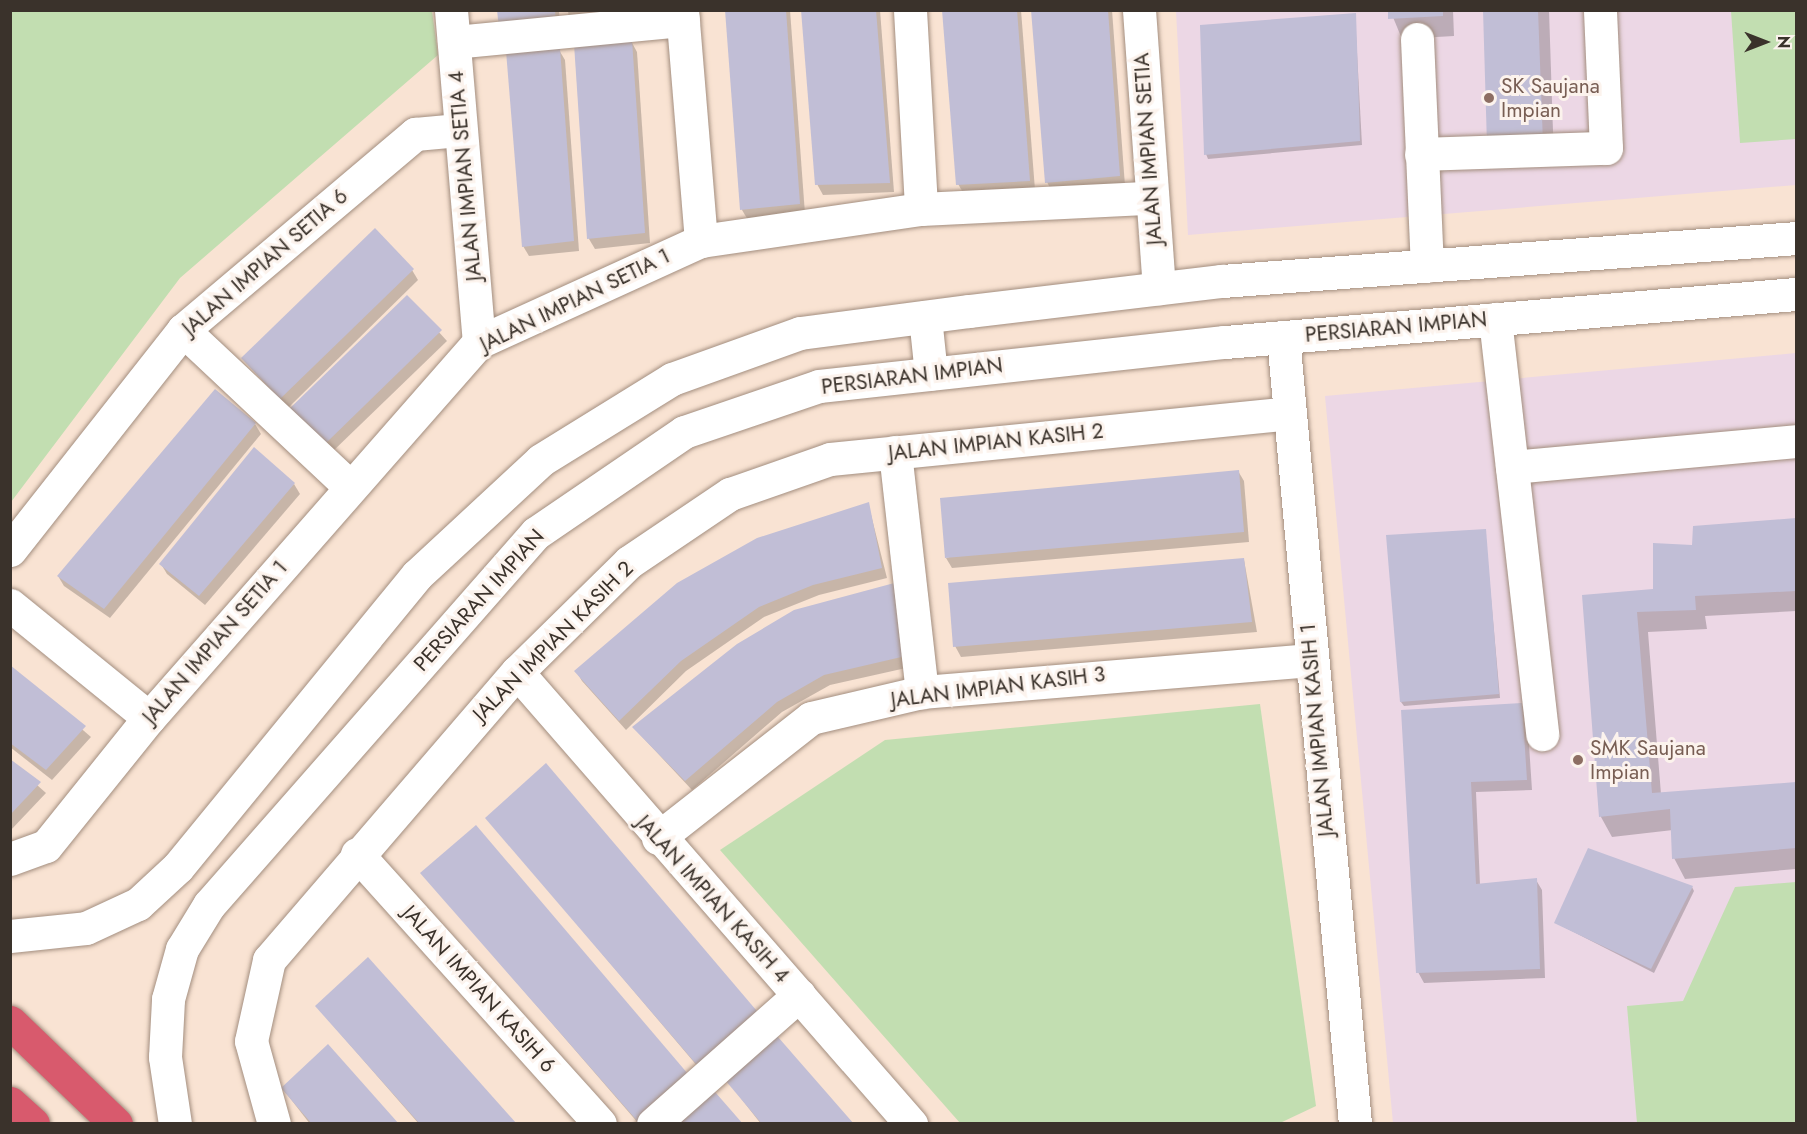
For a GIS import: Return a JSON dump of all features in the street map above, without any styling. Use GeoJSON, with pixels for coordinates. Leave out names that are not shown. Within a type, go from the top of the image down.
{"type":"FeatureCollection","features":[{"type":"Feature","properties":{"kind":"highway"},"geometry":{"type":"LineString","coordinates":[[10,1022],[116,1124]]}},
{"type":"Feature","properties":{"kind":"highway"},"geometry":{"type":"LineString","coordinates":[[10,1103],[33,1124]]}},
{"type":"Feature","properties":{"kind":"street"},"geometry":{"type":"LineString","coordinates":[[910,10],[921,209]]}},
{"type":"Feature","properties":{"kind":"street","name":"JALAN IMPIAN SETIA"},"geometry":{"type":"LineString","coordinates":[[1139,10],[1150,198],[1159,288]]}},
{"type":"Feature","properties":{"kind":"street"},"geometry":{"type":"LineString","coordinates":[[1421,154],[1606,148],[1600,10]]}},
{"type":"Feature","properties":{"kind":"street"},"geometry":{"type":"LineString","coordinates":[[452,26],[682,15],[701,241]]}},
{"type":"Feature","properties":{"kind":"street","name":"JALAN IMPIAN SETIA 4"},"geometry":{"type":"LineString","coordinates":[[452,26],[459,130],[479,342]]}},
{"type":"Feature","properties":{"kind":"street"},"geometry":{"type":"LineString","coordinates":[[1417,39],[1427,266]]}},
{"type":"Feature","properties":{"kind":"street","name":"JALAN IMPIAN SETIA 6"},"geometry":{"type":"LineString","coordinates":[[10,550],[183,330],[415,134],[459,130]]}},
{"type":"Feature","properties":{"kind":"street","name":"JALAN IMPIAN SETIA 1"},"geometry":{"type":"LineString","coordinates":[[10,859],[46,846],[149,718],[479,342],[701,241],[921,209],[1150,198]]}},
{"type":"Feature","properties":{"kind":"street"},"geometry":{"type":"LineString","coordinates":[[10,936],[86,928],[138,904],[178,867],[417,574],[541,460],[672,379],[800,333],[924,317],[1159,288],[1797,237]]}},
{"type":"Feature","properties":{"kind":"street","name":"PERSIARAN IMPIAN"},"geometry":{"type":"LineString","coordinates":[[175,1124],[165,1057],[168,999],[182,949],[209,905],[536,533],[684,432],[819,386],[1282,337],[1797,294]]}},
{"type":"Feature","properties":{"kind":"street"},"geometry":{"type":"LineString","coordinates":[[924,317],[931,374]]}},
{"type":"Feature","properties":{"kind":"street"},"geometry":{"type":"LineString","coordinates":[[1495,319],[1542,734]]}},
{"type":"Feature","properties":{"kind":"street"},"geometry":{"type":"LineString","coordinates":[[183,330],[350,487]]}},
{"type":"Feature","properties":{"kind":"street","name":"JALAN IMPIAN KASIH 1"},"geometry":{"type":"LineString","coordinates":[[1282,337],[1352,1122]]}},
{"type":"Feature","properties":{"kind":"street","name":"JALAN IMPIAN KASIH 2"},"geometry":{"type":"LineString","coordinates":[[274,1124],[251,1041],[269,960],[357,854],[517,672],[629,562],[730,494],[830,459],[1289,413]]}},
{"type":"Feature","properties":{"kind":"street"},"geometry":{"type":"LineString","coordinates":[[1512,467],[1797,441]]}},
{"type":"Feature","properties":{"kind":"street"},"geometry":{"type":"LineString","coordinates":[[895,452],[922,692]]}},
{"type":"Feature","properties":{"kind":"street"},"geometry":{"type":"LineString","coordinates":[[10,605],[149,718]]}},
{"type":"Feature","properties":{"kind":"street","name":"JALAN IMPIAN KASIH 3"},"geometry":{"type":"LineString","coordinates":[[658,838],[811,718],[922,692],[1310,660]]}},
{"type":"Feature","properties":{"kind":"street","name":"JALAN IMPIAN KASIH 4"},"geometry":{"type":"LineString","coordinates":[[517,672],[658,838],[911,1124]]}},
{"type":"Feature","properties":{"kind":"street","name":"JALAN IMPIAN KASIH 6"},"geometry":{"type":"LineString","coordinates":[[357,854],[600,1124]]}},
{"type":"Feature","properties":{"kind":"street"},"geometry":{"type":"LineString","coordinates":[[654,1124],[799,995]]}},
{"type":"Feature","properties":{"kind":"shaded area","name":"SK Saujana Impian"},"geometry":{"type":"Polygon","coordinates":[[[1176,11],[1796,11],[1796,185],[1188,235],[1176,11]]]}},
{"type":"Feature","properties":{"kind":"shaded area","name":"SMK Saujana Impian"},"geometry":{"type":"Polygon","coordinates":[[[1796,353],[1796,1123],[1393,1123],[1325,396],[1796,353]]]}},
{"type":"Feature","properties":{"kind":"green space"},"geometry":{"type":"Polygon","coordinates":[[[11,10],[432,11],[438,55],[180,278],[11,502],[11,10]]]}},
{"type":"Feature","properties":{"kind":"green space"},"geometry":{"type":"Polygon","coordinates":[[[1731,11],[1796,11],[1796,139],[1740,143],[1731,11]]]}},
{"type":"Feature","properties":{"kind":"green space"},"geometry":{"type":"Polygon","coordinates":[[[1260,704],[1316,1106],[1280,1123],[960,1123],[720,850],[885,740],[1260,704]]]}},
{"type":"Feature","properties":{"kind":"green space"},"geometry":{"type":"Polygon","coordinates":[[[1796,882],[1796,1123],[1637,1123],[1627,1006],[1683,1001],[1735,887],[1796,882]]]}},
{"type":"Feature","properties":{"kind":"building"},"geometry":{"type":"Polygon","coordinates":[[[497,10],[555,10],[556,23],[499,28],[497,10]]]}},
{"type":"Feature","properties":{"kind":"building"},"geometry":{"type":"Polygon","coordinates":[[[725,10],[786,10],[800,204],[740,210],[725,10]]]}},
{"type":"Feature","properties":{"kind":"building"},"geometry":{"type":"Polygon","coordinates":[[[801,10],[876,10],[890,183],[815,185],[801,10]]]}},
{"type":"Feature","properties":{"kind":"building"},"geometry":{"type":"Polygon","coordinates":[[[942,10],[1017,10],[1030,181],[956,185],[942,10]]]}},
{"type":"Feature","properties":{"kind":"building"},"geometry":{"type":"Polygon","coordinates":[[[1031,10],[1108,10],[1120,176],[1045,183],[1031,10]]]}},
{"type":"Feature","properties":{"kind":"building"},"geometry":{"type":"Polygon","coordinates":[[[1388,10],[1443,10],[1443,16],[1388,19],[1388,10]]]}},
{"type":"Feature","properties":{"kind":"building"},"geometry":{"type":"Polygon","coordinates":[[[1483,10],[1538,10],[1543,143],[1487,145],[1483,10]]]}},
{"type":"Feature","properties":{"kind":"building"},"geometry":{"type":"Polygon","coordinates":[[[1356,13],[1360,141],[1204,155],[1200,25],[1356,13]]]}},
{"type":"Feature","properties":{"kind":"building"},"geometry":{"type":"Polygon","coordinates":[[[632,40],[645,233],[587,239],[574,44],[632,40]]]}},
{"type":"Feature","properties":{"kind":"building"},"geometry":{"type":"Polygon","coordinates":[[[560,48],[574,241],[522,247],[506,51],[560,48]]]}},
{"type":"Feature","properties":{"kind":"building"},"geometry":{"type":"Polygon","coordinates":[[[375,228],[414,269],[280,399],[241,358],[375,228]]]}},
{"type":"Feature","properties":{"kind":"building"},"geometry":{"type":"Polygon","coordinates":[[[407,295],[442,330],[324,445],[286,412],[407,295]]]}},
{"type":"Feature","properties":{"kind":"building"},"geometry":{"type":"Polygon","coordinates":[[[215,389],[256,423],[104,609],[57,576],[215,389]]]}},
{"type":"Feature","properties":{"kind":"building"},"geometry":{"type":"Polygon","coordinates":[[[254,447],[295,483],[199,596],[159,564],[254,447]]]}},
{"type":"Feature","properties":{"kind":"building"},"geometry":{"type":"Polygon","coordinates":[[[1239,470],[1244,532],[945,558],[940,498],[1239,470]]]}},
{"type":"Feature","properties":{"kind":"building"},"geometry":{"type":"Polygon","coordinates":[[[869,502],[882,568],[813,585],[759,607],[681,661],[619,721],[574,671],[677,583],[757,538],[869,502]]]}},
{"type":"Feature","properties":{"kind":"building"},"geometry":{"type":"Polygon","coordinates":[[[1796,518],[1796,591],[1695,596],[1696,610],[1637,612],[1652,793],[1796,782],[1796,848],[1672,859],[1670,809],[1599,817],[1582,595],[1653,589],[1653,543],[1692,545],[1693,526],[1796,518]]]}},
{"type":"Feature","properties":{"kind":"building"},"geometry":{"type":"Polygon","coordinates":[[[1486,529],[1499,694],[1400,702],[1386,535],[1486,529]]]}},
{"type":"Feature","properties":{"kind":"building"},"geometry":{"type":"Polygon","coordinates":[[[1244,558],[1252,622],[953,647],[948,583],[1244,558]]]}},
{"type":"Feature","properties":{"kind":"building"},"geometry":{"type":"Polygon","coordinates":[[[898,582],[910,655],[824,675],[777,702],[685,781],[632,727],[737,644],[794,610],[898,582]]]}},
{"type":"Feature","properties":{"kind":"building"},"geometry":{"type":"Polygon","coordinates":[[[10,665],[86,726],[46,770],[10,743],[10,665]]]}},
{"type":"Feature","properties":{"kind":"building"},"geometry":{"type":"Polygon","coordinates":[[[1522,703],[1527,780],[1471,782],[1476,884],[1537,878],[1540,969],[1416,973],[1401,710],[1522,703]]]}},
{"type":"Feature","properties":{"kind":"building"},"geometry":{"type":"Polygon","coordinates":[[[10,759],[41,782],[10,815],[10,759]]]}},
{"type":"Feature","properties":{"kind":"building"},"geometry":{"type":"Polygon","coordinates":[[[546,763],[762,1017],[703,1072],[485,818],[546,763]]]}},
{"type":"Feature","properties":{"kind":"building"},"geometry":{"type":"Polygon","coordinates":[[[476,825],[694,1081],[640,1124],[420,873],[476,825]]]}},
{"type":"Feature","properties":{"kind":"building"},"geometry":{"type":"Polygon","coordinates":[[[1588,848],[1693,886],[1651,969],[1554,923],[1588,848]]]}},
{"type":"Feature","properties":{"kind":"building"},"geometry":{"type":"Polygon","coordinates":[[[368,957],[517,1124],[420,1124],[315,1006],[368,957]]]}},
{"type":"Feature","properties":{"kind":"building"},"geometry":{"type":"Polygon","coordinates":[[[771,1029],[854,1124],[762,1124],[720,1074],[771,1029]]]}},
{"type":"Feature","properties":{"kind":"building"},"geometry":{"type":"Polygon","coordinates":[[[328,1044],[399,1124],[312,1124],[281,1088],[328,1044]]]}},
{"type":"Feature","properties":{"kind":"building"},"geometry":{"type":"Polygon","coordinates":[[[709,1085],[743,1124],[666,1124],[709,1085]]]}},
{"type":"Feature","properties":{"kind":"place","name":"SK Saujana Impian"},"geometry":{"type":"Point","coordinates":[1489,98]}},
{"type":"Feature","properties":{"kind":"place","name":"SMK Saujana Impian"},"geometry":{"type":"Point","coordinates":[1578,760]}}]}
